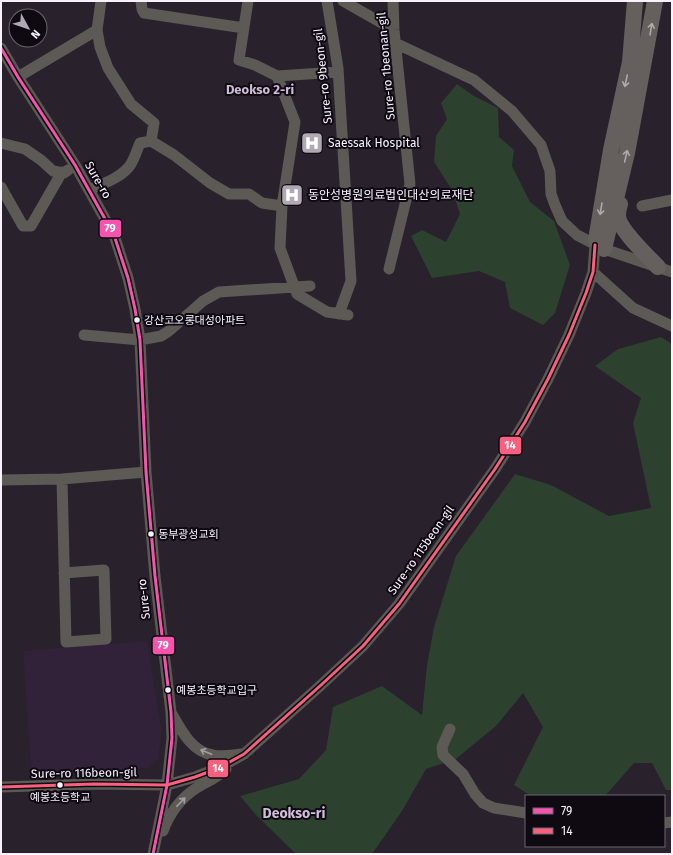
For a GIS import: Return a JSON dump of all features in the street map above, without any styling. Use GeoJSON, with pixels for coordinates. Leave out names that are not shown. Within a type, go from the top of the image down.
{"type":"FeatureCollection","features":[{"type":"Feature","properties":{"kind":"highway"},"geometry":{"type":"LineString","coordinates":[[600,247],[611,150],[630,62],[635,1]]}},
{"type":"Feature","properties":{"kind":"highway"},"geometry":{"type":"LineString","coordinates":[[600,247],[621,179],[639,93],[655,1]]}},
{"type":"Feature","properties":{"kind":"highway"},"geometry":{"type":"LineString","coordinates":[[621,179],[623,188],[618,217],[622,226],[632,240],[665,270]]}},
{"type":"Feature","properties":{"kind":"street"},"geometry":{"type":"LineString","coordinates":[[101,1],[97,30],[100,47],[108,68],[131,104],[154,123],[151,141]]}},
{"type":"Feature","properties":{"kind":"street"},"geometry":{"type":"LineString","coordinates":[[141,1],[144,13],[244,28]]}},
{"type":"Feature","properties":{"kind":"street"},"geometry":{"type":"LineString","coordinates":[[248,1],[239,60],[255,65],[277,76],[338,72]]}},
{"type":"Feature","properties":{"kind":"street","name":"Sure-ro 9beon-gil"},"geometry":{"type":"LineString","coordinates":[[294,286],[297,294],[327,312],[344,315],[351,281],[338,72],[328,1]]}},
{"type":"Feature","properties":{"kind":"street"},"geometry":{"type":"LineString","coordinates":[[343,1],[394,30]]}},
{"type":"Feature","properties":{"kind":"street","name":"Sure-ro 1beonan-gil"},"geometry":{"type":"LineString","coordinates":[[389,269],[410,184],[395,43],[393,1]]}},
{"type":"Feature","properties":{"kind":"street"},"geometry":{"type":"LineString","coordinates":[[18,77],[97,30]]}},
{"type":"Feature","properties":{"kind":"street"},"geometry":{"type":"LineString","coordinates":[[395,43],[474,80],[512,111],[540,145],[550,170],[551,194],[562,221],[577,235],[600,247],[665,270]]}},
{"type":"Feature","properties":{"kind":"street","name":"Sure-ro"},"geometry":{"type":"LineString","coordinates":[[1,48],[75,165],[114,235],[128,278],[135,309],[140,340],[146,472],[158,606],[171,712],[172,738],[167,785],[154,851]]}},
{"type":"Feature","properties":{"kind":"street"},"geometry":{"type":"LineString","coordinates":[[277,76],[295,122],[282,206],[280,248],[294,286]]}},
{"type":"Feature","properties":{"kind":"street"},"geometry":{"type":"LineString","coordinates":[[89,190],[116,178],[130,165],[140,144],[151,141],[174,155],[210,183],[229,194],[249,194],[262,203],[282,206]]}},
{"type":"Feature","properties":{"kind":"street"},"geometry":{"type":"LineString","coordinates":[[1,143],[25,149],[41,160],[53,171],[64,172],[75,165]]}},
{"type":"Feature","properties":{"kind":"street"},"geometry":{"type":"LineString","coordinates":[[1,187],[23,226],[32,226],[62,172]]}},
{"type":"Feature","properties":{"kind":"street"},"geometry":{"type":"LineString","coordinates":[[642,206],[672,200]]}},
{"type":"Feature","properties":{"kind":"street","name":"Sure-ro 115beon-gil"},"geometry":{"type":"LineString","coordinates":[[167,785],[219,768],[242,755],[363,646],[399,604],[495,469],[526,422],[569,335],[593,272],[600,247]]}},
{"type":"Feature","properties":{"kind":"street"},"geometry":{"type":"LineString","coordinates":[[593,272],[634,308],[672,326]]}},
{"type":"Feature","properties":{"kind":"street"},"geometry":{"type":"LineString","coordinates":[[84,335],[140,340],[160,336],[169,331],[203,301],[218,292],[310,286]]}},
{"type":"Feature","properties":{"kind":"street"},"geometry":{"type":"LineString","coordinates":[[1,480],[62,479],[146,472]]}},
{"type":"Feature","properties":{"kind":"street"},"geometry":{"type":"LineString","coordinates":[[62,479],[64,573],[66,642],[106,639],[104,570],[64,573]]}},
{"type":"Feature","properties":{"kind":"street"},"geometry":{"type":"LineString","coordinates":[[171,712],[183,734],[202,752],[213,756],[242,755]]}},
{"type":"Feature","properties":{"kind":"street"},"geometry":{"type":"LineString","coordinates":[[450,729],[442,747],[442,755],[464,774],[475,794],[484,803],[494,808],[525,813]]}},
{"type":"Feature","properties":{"kind":"street"},"geometry":{"type":"LineString","coordinates":[[154,851],[162,837],[168,819],[180,803],[194,789],[210,782],[242,755]]}},
{"type":"Feature","properties":{"kind":"street","name":"Sure-ro 116beon-gil"},"geometry":{"type":"LineString","coordinates":[[1,787],[94,784],[167,785]]}},
{"type":"Feature","properties":{"kind":"shaded area"},"geometry":{"type":"Polygon","coordinates":[[[147,641],[162,732],[158,759],[148,768],[33,773],[31,767],[23,651],[147,641]]]}},
{"type":"Feature","properties":{"kind":"green space"},"geometry":{"type":"Polygon","coordinates":[[[457,84],[474,96],[498,108],[499,137],[514,150],[512,166],[530,202],[554,221],[570,265],[555,313],[543,325],[510,308],[505,282],[479,271],[432,278],[411,236],[422,230],[446,242],[460,214],[452,190],[434,162],[436,136],[447,119],[441,103],[457,84]]]}},
{"type":"Feature","properties":{"kind":"green space"},"geometry":{"type":"Polygon","coordinates":[[[661,337],[672,344],[672,790],[666,790],[652,763],[634,763],[606,795],[529,795],[514,785],[543,727],[523,693],[496,726],[456,759],[426,769],[402,811],[372,854],[296,854],[257,816],[240,796],[299,779],[326,750],[333,707],[382,686],[422,715],[427,665],[434,627],[456,556],[515,474],[551,485],[609,516],[651,508],[633,423],[641,398],[595,366],[618,349],[661,337]]]}},
{"type":"Feature","properties":{"kind":"transit line","name":"79"},"geometry":{"type":"LineString","coordinates":[[1,48],[75,165],[114,235],[128,278],[135,309],[140,340],[146,472],[155,576],[171,712],[172,738],[167,785],[153,854]]}},
{"type":"Feature","properties":{"kind":"transit line","name":"14"},"geometry":{"type":"LineString","coordinates":[[1,787],[94,784],[167,785],[195,777],[219,768],[244,754],[320,686],[363,646],[399,604],[495,469],[525,422],[569,335],[586,293],[593,272],[595,245]]}},
{"type":"Feature","properties":{"kind":"place","name":"Saessak Hospital"},"geometry":{"type":"Point","coordinates":[312,143]}},
{"type":"Feature","properties":{"kind":"place","name":"동안성병원의료법인대산의료재단"},"geometry":{"type":"Point","coordinates":[292,195]}},
{"type":"Feature","properties":{"kind":"place","name":"강산코오롱대성아파트"},"geometry":{"type":"Point","coordinates":[137,320]}},
{"type":"Feature","properties":{"kind":"place","name":"동부광성교회"},"geometry":{"type":"Point","coordinates":[151,534]}},
{"type":"Feature","properties":{"kind":"place","name":"예봉초등학교입구"},"geometry":{"type":"Point","coordinates":[168,690]}},
{"type":"Feature","properties":{"kind":"place","name":"예봉초등학교"},"geometry":{"type":"Point","coordinates":[60,785]}},
{"type":"Feature","properties":{"kind":"district","name":"Deokso 2-ri"},"geometry":{"type":"Point","coordinates":[260,89]}},
{"type":"Feature","properties":{"kind":"district","name":"Deokso-ri"},"geometry":{"type":"Point","coordinates":[294,813]}}]}
